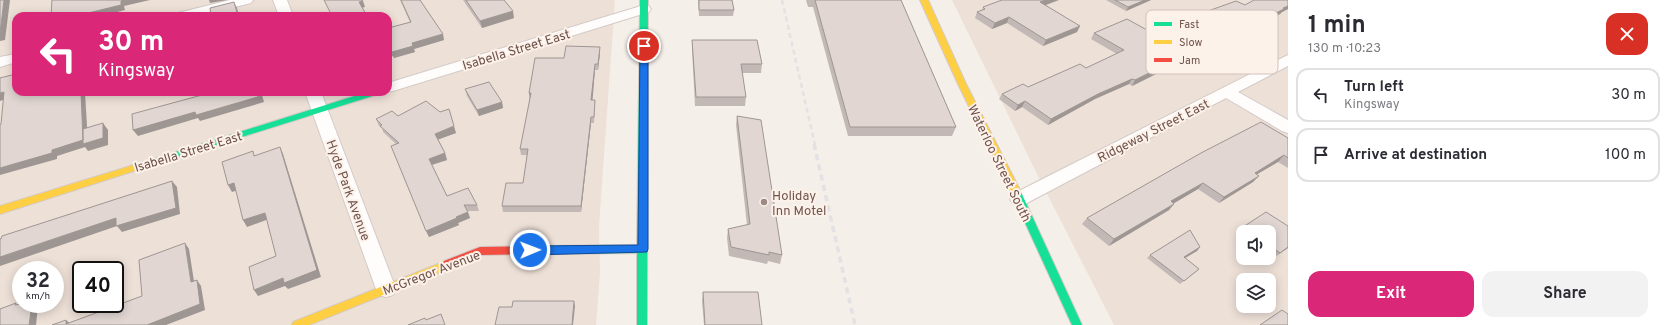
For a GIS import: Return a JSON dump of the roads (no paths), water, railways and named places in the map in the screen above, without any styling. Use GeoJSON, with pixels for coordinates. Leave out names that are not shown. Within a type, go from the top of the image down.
{"type":"FeatureCollection","features":[{"type":"Feature","properties":{"kind":"street"},"geometry":{"type":"LineString","coordinates":[[199,12],[246,0]]}},
{"type":"Feature","properties":{"kind":"street"},"geometry":{"type":"LineString","coordinates":[[280,0],[284,12]]}},
{"type":"Feature","properties":{"kind":"street","name":"Waterloo Street South"},"geometry":{"type":"LineString","coordinates":[[927,1],[962,84],[1077,325]]}},
{"type":"Feature","properties":{"kind":"street"},"geometry":{"type":"LineString","coordinates":[[642,325],[644,5]]}},
{"type":"Feature","properties":{"kind":"street","name":"Isabella Street East"},"geometry":{"type":"LineString","coordinates":[[392,87],[644,5]]}},
{"type":"Feature","properties":{"kind":"street"},"geometry":{"type":"LineString","coordinates":[[0,62],[12,59]]}},
{"type":"Feature","properties":{"kind":"street","name":"Ridgeway Street East"},"geometry":{"type":"LineString","coordinates":[[1278,65],[1288,60]]}},
{"type":"Feature","properties":{"kind":"street","name":"Ridgeway Street East"},"geometry":{"type":"LineString","coordinates":[[1018,199],[1261,74]]}},
{"type":"Feature","properties":{"kind":"street"},"geometry":{"type":"LineString","coordinates":[[1227,92],[1288,127]]}},
{"type":"Feature","properties":{"kind":"street","name":"Hyde Park Avenue"},"geometry":{"type":"LineString","coordinates":[[314,96],[386,289]]}},
{"type":"Feature","properties":{"kind":"street","name":"Isabella Street East"},"geometry":{"type":"LineString","coordinates":[[0,210],[363,96]]}},
{"type":"Feature","properties":{"kind":"street","name":"McGregor Avenue"},"geometry":{"type":"LineString","coordinates":[[297,325],[480,251],[643,249]]}},
{"type":"Feature","properties":{"kind":"railway"},"geometry":{"type":"LineString","coordinates":[[782,0],[815,145]]}},
{"type":"Feature","properties":{"kind":"railway"},"geometry":{"type":"LineString","coordinates":[[814,144],[855,325]]}},
{"type":"Feature","properties":{"kind":"place","name":"Holiday Inn Motel"},"geometry":{"type":"Point","coordinates":[764,202]}}]}
